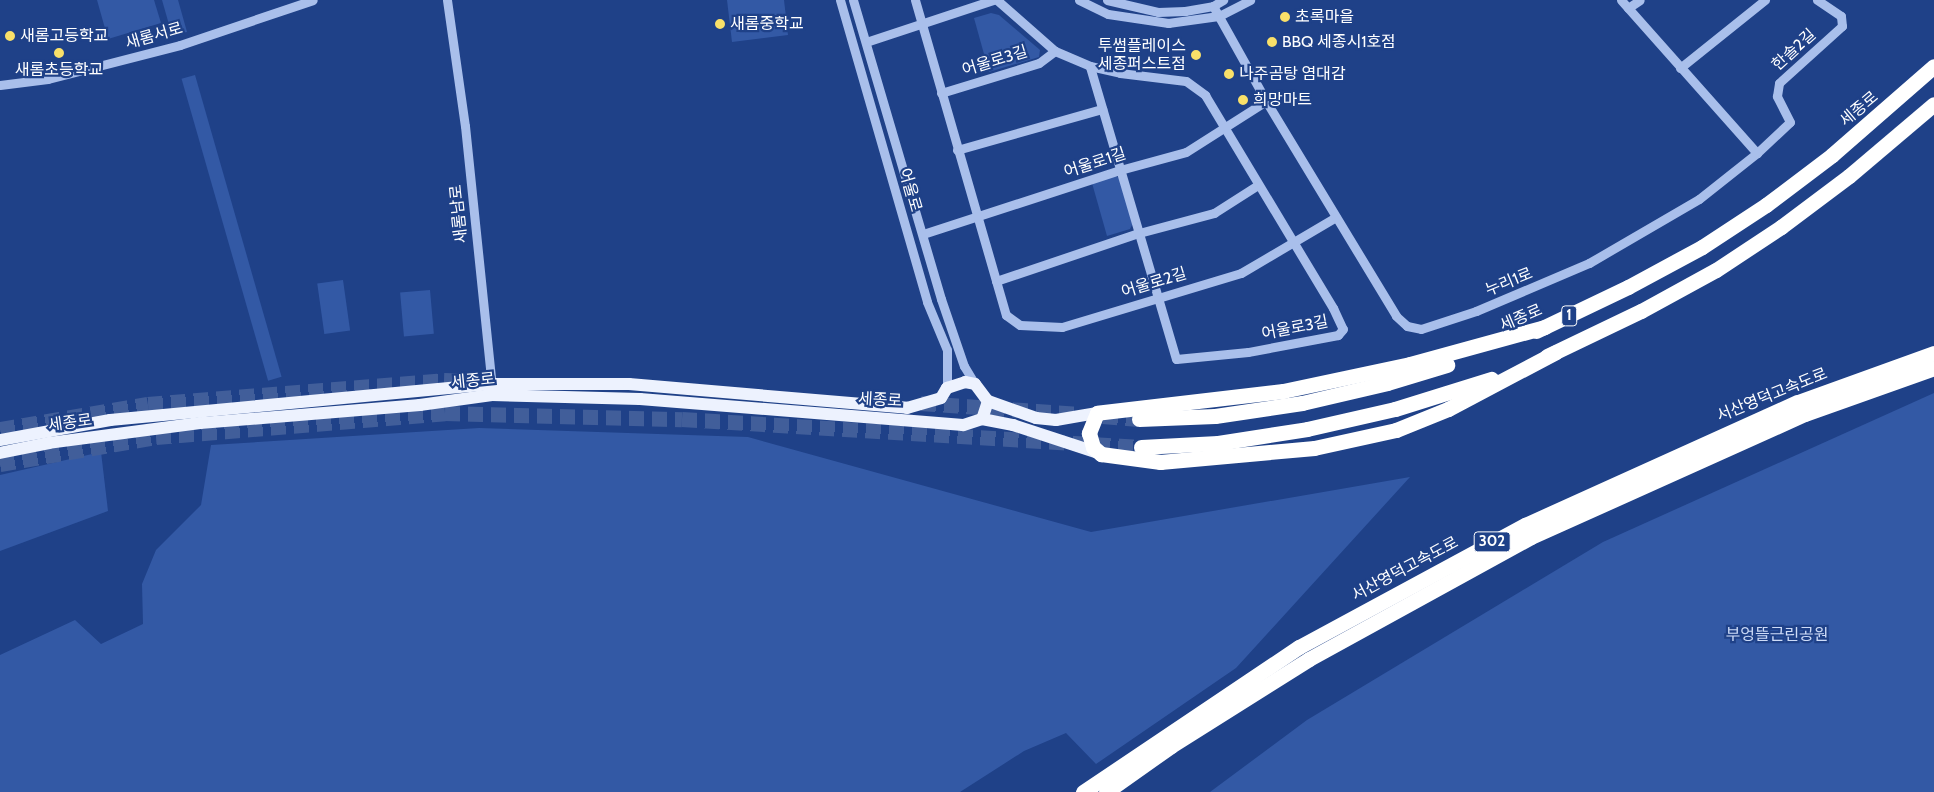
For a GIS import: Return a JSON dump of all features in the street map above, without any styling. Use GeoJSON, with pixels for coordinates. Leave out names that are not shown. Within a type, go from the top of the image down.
{"type":"FeatureCollection","features":[{"type":"Feature","properties":{"kind":"highway","name":"세종로"},"geometry":{"type":"LineString","coordinates":[[1139,419],[1215,416],[1302,403],[1388,383],[1477,355],[1545,328],[1702,247],[1766,205],[1832,155],[1934,66]]}},
{"type":"Feature","properties":{"kind":"highway","name":"1"},"geometry":{"type":"LineString","coordinates":[[1140,448],[1218,443],[1307,429],[1395,409],[1486,381],[1556,352],[1641,311],[1716,270],[1782,227],[1849,176],[1934,104]]}},
{"type":"Feature","properties":{"kind":"highway"},"geometry":{"type":"LineString","coordinates":[[1545,328],[1410,364],[1283,392],[1096,413],[1089,433],[1093,446],[1101,454],[1160,462],[1314,448],[1358,440],[1396,430],[1448,409],[1556,352]]}},
{"type":"Feature","properties":{"kind":"highway","name":"서산영덕고속도로"},"geometry":{"type":"LineString","coordinates":[[1082,792],[1299,647],[1516,530],[1682,452],[1798,402],[1934,353]]}},
{"type":"Feature","properties":{"kind":"highway","name":"서산영덕고속도로"},"geometry":{"type":"LineString","coordinates":[[1106,792],[1171,746],[1309,659],[1531,537],[1689,463],[1805,414],[1934,368]]}},
{"type":"Feature","properties":{"kind":"main road","name":"세종로"},"geometry":{"type":"LineString","coordinates":[[0,440],[110,420],[492,389],[629,384],[892,408],[919,406],[966,382],[975,384]]}},
{"type":"Feature","properties":{"kind":"main road"},"geometry":{"type":"LineString","coordinates":[[975,384],[988,401],[1036,418],[1056,420],[1096,413]]}},
{"type":"Feature","properties":{"kind":"main road","name":"세종로"},"geometry":{"type":"LineString","coordinates":[[0,453],[48,443],[200,423],[420,405],[492,389],[803,410],[890,421],[972,424],[982,419],[1013,425],[1101,454]]}},
{"type":"Feature","properties":{"kind":"main road"},"geometry":{"type":"LineString","coordinates":[[944,393],[943,410],[952,422]]}},
{"type":"Feature","properties":{"kind":"main road"},"geometry":{"type":"LineString","coordinates":[[982,419],[988,401]]}},
{"type":"Feature","properties":{"kind":"street","name":"새롬서로"},"geometry":{"type":"LineString","coordinates":[[0,85],[48,79],[180,45],[313,0]]}},
{"type":"Feature","properties":{"kind":"street","name":"새롬남로"},"geometry":{"type":"LineString","coordinates":[[447,0],[454,31]]}},
{"type":"Feature","properties":{"kind":"street","name":"새롬남로"},"geometry":{"type":"LineString","coordinates":[[454,0],[454,31],[492,389]]}},
{"type":"Feature","properties":{"kind":"street","name":"어울로"},"geometry":{"type":"LineString","coordinates":[[840,0],[927,302],[946,350],[944,393]]}},
{"type":"Feature","properties":{"kind":"street","name":"어울로"},"geometry":{"type":"LineString","coordinates":[[853,0],[962,358],[975,384]]}},
{"type":"Feature","properties":{"kind":"street"},"geometry":{"type":"LineString","coordinates":[[915,0],[976,218]]}},
{"type":"Feature","properties":{"kind":"street"},"geometry":{"type":"LineString","coordinates":[[866,42],[993,0]]}},
{"type":"Feature","properties":{"kind":"street","name":"어울로3길"},"geometry":{"type":"LineString","coordinates":[[997,0],[1055,51],[1090,66],[1186,81],[1205,95],[1340,320],[1344,329],[1338,335],[1248,352],[1176,359],[1090,66]]}},
{"type":"Feature","properties":{"kind":"street"},"geometry":{"type":"LineString","coordinates":[[1079,0],[1102,13],[1144,22],[1168,23],[1219,16],[1250,0]]}},
{"type":"Feature","properties":{"kind":"street"},"geometry":{"type":"LineString","coordinates":[[1107,0],[1158,12],[1213,6],[1223,0]]}},
{"type":"Feature","properties":{"kind":"street"},"geometry":{"type":"LineString","coordinates":[[1621,0],[1704,96],[1719,107],[1757,153]]}},
{"type":"Feature","properties":{"kind":"street"},"geometry":{"type":"LineString","coordinates":[[1628,8],[1640,0]]}},
{"type":"Feature","properties":{"kind":"street"},"geometry":{"type":"LineString","coordinates":[[1680,68],[1765,0]]}},
{"type":"Feature","properties":{"kind":"street","name":"한솔2길"},"geometry":{"type":"LineString","coordinates":[[1757,153],[1790,122],[1777,96],[1779,83],[1842,26],[1841,16],[1817,0]]}},
{"type":"Feature","properties":{"kind":"street","name":"누리1로"},"geometry":{"type":"LineString","coordinates":[[1213,6],[1266,101],[1396,316],[1407,326],[1421,329],[1476,312],[1595,260],[1699,198],[1757,153]]}},
{"type":"Feature","properties":{"kind":"street","name":"어울로3길"},"geometry":{"type":"LineString","coordinates":[[941,93],[1039,63],[1055,51]]}},
{"type":"Feature","properties":{"kind":"street","name":"어울로1길"},"geometry":{"type":"LineString","coordinates":[[923,234],[1120,170],[1186,152],[1266,101]]}},
{"type":"Feature","properties":{"kind":"street"},"geometry":{"type":"LineString","coordinates":[[957,150],[1102,109]]}},
{"type":"Feature","properties":{"kind":"street"},"geometry":{"type":"LineString","coordinates":[[996,281],[1139,233],[1214,213],[1258,185]]}},
{"type":"Feature","properties":{"kind":"street","name":"어울로2길"},"geometry":{"type":"LineString","coordinates":[[976,218],[1006,315],[1020,325],[1062,327],[1241,273],[1336,217]]}},
{"type":"Feature","properties":{"kind":"green space"},"geometry":{"type":"Polygon","coordinates":[[[97,0],[154,0],[161,23],[108,39],[97,0]]]}},
{"type":"Feature","properties":{"kind":"green space"},"geometry":{"type":"Polygon","coordinates":[[[162,0],[178,0],[187,32],[172,35],[162,0]]]}},
{"type":"Feature","properties":{"kind":"green space"},"geometry":{"type":"Polygon","coordinates":[[[727,0],[784,0],[788,35],[732,42],[727,0]]]}},
{"type":"Feature","properties":{"kind":"green space"},"geometry":{"type":"Polygon","coordinates":[[[991,13],[999,15],[1040,50],[1039,57],[989,72],[974,18],[991,13]]]}},
{"type":"Feature","properties":{"kind":"green space"},"geometry":{"type":"Polygon","coordinates":[[[195,75],[282,377],[268,381],[182,79],[195,75]]]}},
{"type":"Feature","properties":{"kind":"green space"},"geometry":{"type":"Polygon","coordinates":[[[1115,176],[1120,178],[1133,223],[1130,229],[1107,236],[1092,183],[1115,176]]]}},
{"type":"Feature","properties":{"kind":"green space"},"geometry":{"type":"Polygon","coordinates":[[[343,280],[350,331],[324,334],[317,284],[343,280]]]}},
{"type":"Feature","properties":{"kind":"green space"},"geometry":{"type":"Polygon","coordinates":[[[430,290],[434,334],[404,336],[400,293],[430,290]]]}},
{"type":"Feature","properties":{"kind":"green space","name":"부엉뜰근린공원"},"geometry":{"type":"Polygon","coordinates":[[[1934,393],[1934,792],[1210,792],[1307,720],[1603,542],[1934,393]]]}},
{"type":"Feature","properties":{"kind":"green space"},"geometry":{"type":"Polygon","coordinates":[[[479,428],[748,437],[1091,532],[1410,477],[1236,668],[1096,764],[1066,733],[1024,751],[960,792],[0,792],[0,655],[75,620],[101,644],[143,624],[142,584],[156,550],[201,505],[211,445],[479,428]]]}},
{"type":"Feature","properties":{"kind":"green space"},"geometry":{"type":"Polygon","coordinates":[[[101,452],[108,511],[0,551],[0,475],[101,452]]]}},
{"type":"Feature","properties":{"kind":"tunnel"},"geometry":{"type":"LineString","coordinates":[[0,429],[148,404],[444,380],[479,381]]}},
{"type":"Feature","properties":{"kind":"tunnel"},"geometry":{"type":"LineString","coordinates":[[921,403],[1080,414]]}},
{"type":"Feature","properties":{"kind":"tunnel"},"geometry":{"type":"LineString","coordinates":[[0,464],[156,437],[445,413],[682,419],[1141,447]]}},
{"type":"Feature","properties":{"kind":"tunnel"},"geometry":{"type":"LineString","coordinates":[[1103,416],[1139,419]]}},
{"type":"Feature","properties":{"kind":"place","name":"초록마을"},"geometry":{"type":"Point","coordinates":[1285,17]}},
{"type":"Feature","properties":{"kind":"place","name":"새롬중학교"},"geometry":{"type":"Point","coordinates":[720,24]}},
{"type":"Feature","properties":{"kind":"place","name":"새롬고등학교"},"geometry":{"type":"Point","coordinates":[10,36]}},
{"type":"Feature","properties":{"kind":"place","name":"BBQ 세종시1호점"},"geometry":{"type":"Point","coordinates":[1272,42]}},
{"type":"Feature","properties":{"kind":"place","name":"새롬초등학교"},"geometry":{"type":"Point","coordinates":[59,53]}},
{"type":"Feature","properties":{"kind":"place","name":"투썸플레이스 세종퍼스트점"},"geometry":{"type":"Point","coordinates":[1196,55]}},
{"type":"Feature","properties":{"kind":"place","name":"나주곰탕 염대감"},"geometry":{"type":"Point","coordinates":[1229,74]}},
{"type":"Feature","properties":{"kind":"place","name":"희망마트"},"geometry":{"type":"Point","coordinates":[1243,100]}}]}
